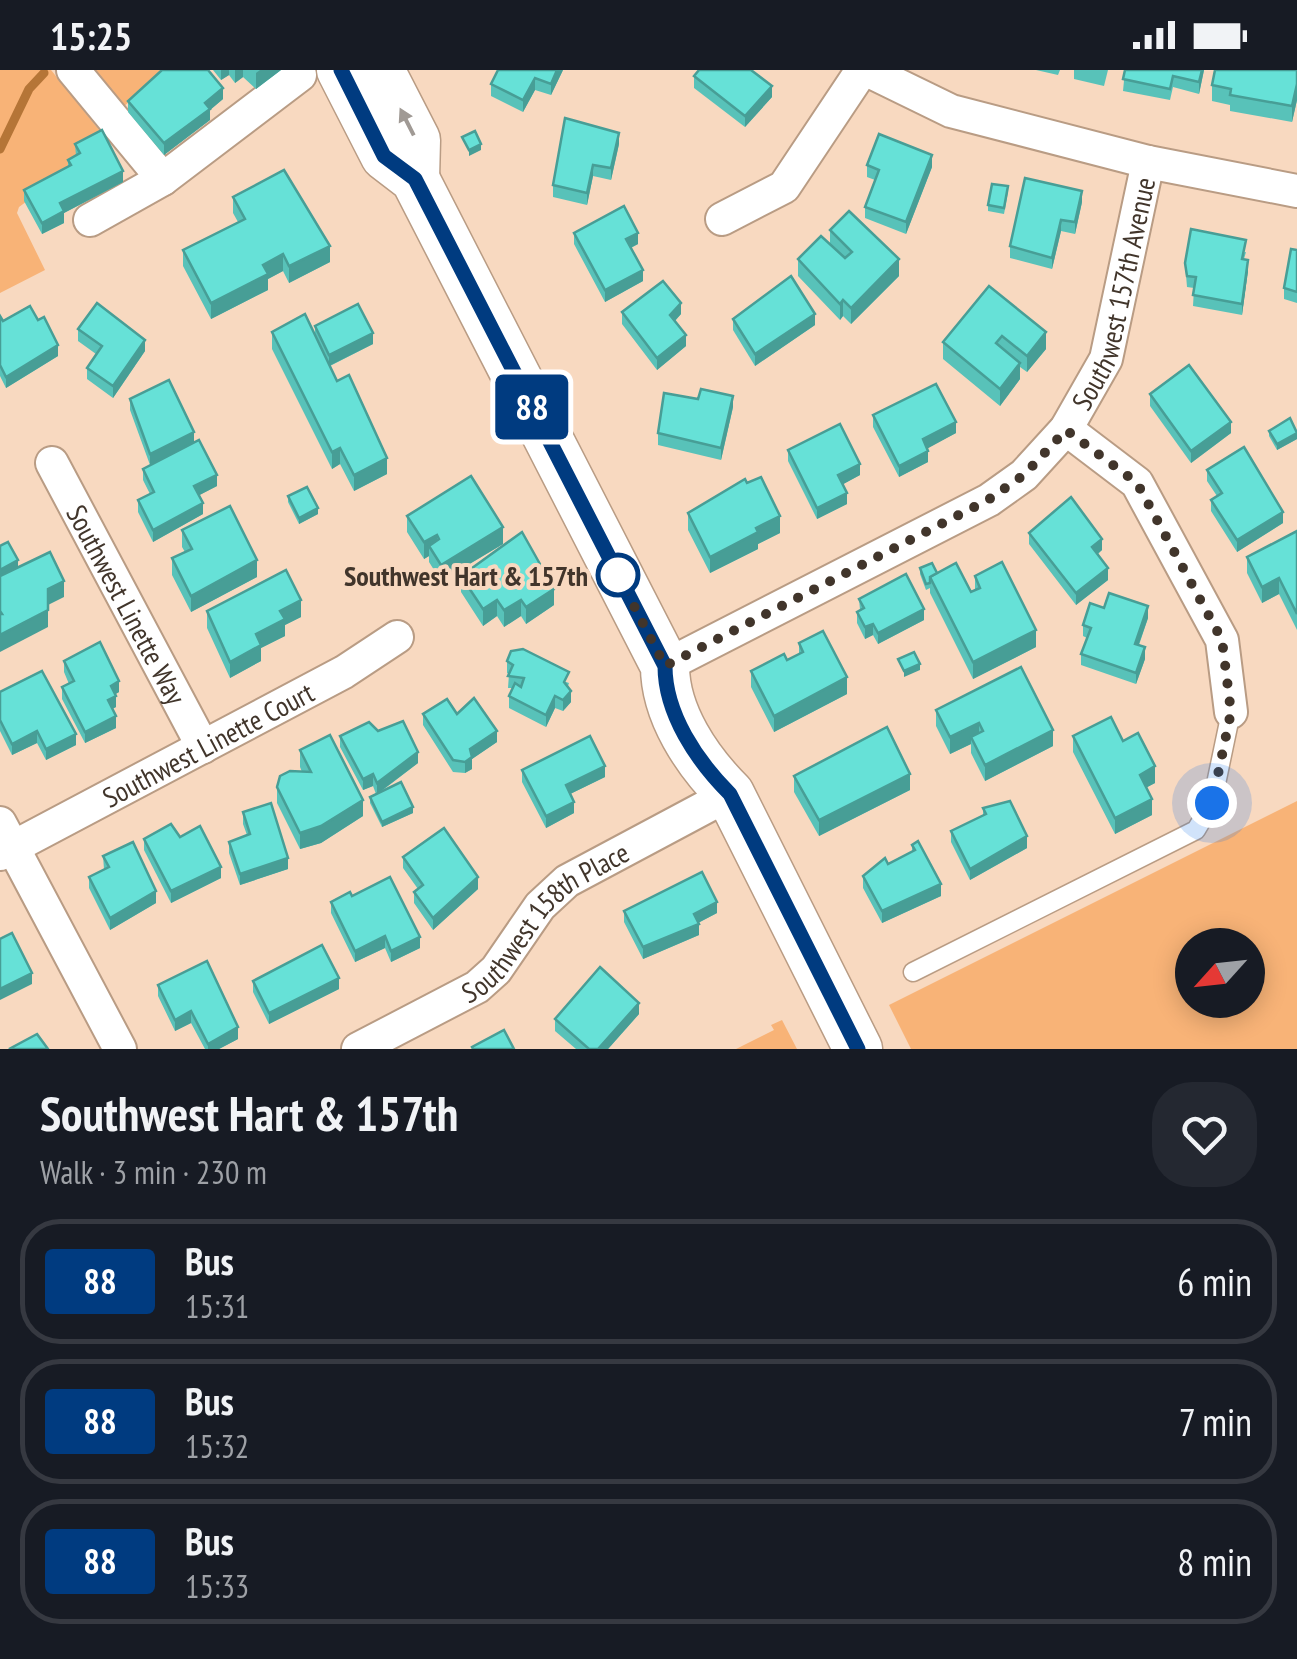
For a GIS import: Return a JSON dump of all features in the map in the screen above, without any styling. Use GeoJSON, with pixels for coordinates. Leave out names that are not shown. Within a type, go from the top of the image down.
{"type":"FeatureCollection","features":[{"type":"Feature","properties":{"kind":"main road"},"geometry":{"type":"LineString","coordinates":[[380,70],[416,140],[415,179]]}},
{"type":"Feature","properties":{"kind":"main road"},"geometry":{"type":"LineString","coordinates":[[321,72],[384,156],[415,179],[665,666],[665,691],[702,766],[730,794],[858,1049]]}},
{"type":"Feature","properties":{"kind":"street"},"geometry":{"type":"LineString","coordinates":[[73,70],[163,178]]}},
{"type":"Feature","properties":{"kind":"street"},"geometry":{"type":"LineString","coordinates":[[722,219],[784,187],[864,70],[951,111],[1148,162],[1297,192]]}},
{"type":"Feature","properties":{"kind":"street"},"geometry":{"type":"LineString","coordinates":[[90,220],[163,178],[321,72]]}},
{"type":"Feature","properties":{"kind":"street","name":"Southwest 157th Avenue"},"geometry":{"type":"LineString","coordinates":[[665,666],[988,500],[1024,475],[1066,430],[1106,359],[1148,162]]}},
{"type":"Feature","properties":{"kind":"street"},"geometry":{"type":"LineString","coordinates":[[1066,430],[1137,483],[1222,640],[1231,712]]}},
{"type":"Feature","properties":{"kind":"street","name":"Southwest Linette Way"},"geometry":{"type":"LineString","coordinates":[[52,462],[203,747]]}},
{"type":"Feature","properties":{"kind":"street","name":"Southwest Linette Court"},"geometry":{"type":"LineString","coordinates":[[5,841],[203,747],[344,672],[397,637]]}},
{"type":"Feature","properties":{"kind":"street","name":"Southwest 158th Place"},"geometry":{"type":"LineString","coordinates":[[358,1049],[477,988],[496,970],[540,906],[567,880],[730,794]]}},
{"type":"Feature","properties":{"kind":"street"},"geometry":{"type":"LineString","coordinates":[[5,841],[120,1049]]}},
{"type":"Feature","properties":{"kind":"lane"},"geometry":{"type":"LineString","coordinates":[[913,972],[1196,830],[1212,803],[1231,712]]}},
{"type":"Feature","properties":{"kind":"shaded area"},"geometry":{"type":"Polygon","coordinates":[[[0,70],[51,70],[104,136],[77,164],[19,207],[17,213],[45,270],[0,293],[0,70]]]}},
{"type":"Feature","properties":{"kind":"shaded area"},"geometry":{"type":"Polygon","coordinates":[[[83,70],[169,70],[118,111],[83,70]]]}},
{"type":"Feature","properties":{"kind":"shaded area"},"geometry":{"type":"Polygon","coordinates":[[[1297,801],[1297,1049],[911,1049],[889,1005],[1297,801]]]}},
{"type":"Feature","properties":{"kind":"shaded area"},"geometry":{"type":"Polygon","coordinates":[[[782,1020],[797,1049],[736,1049],[774,1030],[771,1025],[782,1020]]]}},
{"type":"Feature","properties":{"kind":"building"},"geometry":{"type":"Polygon","coordinates":[[[162,70],[208,70],[223,88],[205,103],[210,109],[164,143],[128,101],[162,70]]]}},
{"type":"Feature","properties":{"kind":"building"},"geometry":{"type":"Polygon","coordinates":[[[498,70],[557,70],[551,84],[535,78],[523,100],[491,84],[498,70]]]}},
{"type":"Feature","properties":{"kind":"building"},"geometry":{"type":"Polygon","coordinates":[[[699,70],[751,70],[772,86],[745,116],[694,76],[699,70]]]}},
{"type":"Feature","properties":{"kind":"building"},"geometry":{"type":"Polygon","coordinates":[[[1125,70],[1202,70],[1199,82],[1173,76],[1170,89],[1123,79],[1125,70]]]}},
{"type":"Feature","properties":{"kind":"building"},"geometry":{"type":"Polygon","coordinates":[[[1215,70],[1297,70],[1292,106],[1230,95],[1231,89],[1212,85],[1215,70]]]}},
{"type":"Feature","properties":{"kind":"building"},"geometry":{"type":"Polygon","coordinates":[[[565,118],[619,133],[611,168],[593,165],[587,193],[553,185],[565,118]]]}},
{"type":"Feature","properties":{"kind":"building"},"geometry":{"type":"Polygon","coordinates":[[[102,130],[123,171],[60,203],[64,211],[42,223],[24,190],[71,165],[68,160],[80,153],[75,144],[102,130]]]}},
{"type":"Feature","properties":{"kind":"building"},"geometry":{"type":"Polygon","coordinates":[[[475,131],[481,144],[469,150],[462,137],[475,131]]]}},
{"type":"Feature","properties":{"kind":"building"},"geometry":{"type":"Polygon","coordinates":[[[879,134],[932,155],[906,222],[865,207],[879,170],[867,165],[879,134]]]}},
{"type":"Feature","properties":{"kind":"building"},"geometry":{"type":"Polygon","coordinates":[[[284,170],[330,246],[289,266],[283,254],[263,265],[268,274],[211,303],[183,250],[245,219],[233,197],[284,170]]]}},
{"type":"Feature","properties":{"kind":"building"},"geometry":{"type":"Polygon","coordinates":[[[1025,178],[1082,191],[1075,222],[1061,220],[1052,258],[1010,246],[1025,178]]]}},
{"type":"Feature","properties":{"kind":"building"},"geometry":{"type":"Polygon","coordinates":[[[992,184],[1008,186],[1004,208],[988,205],[992,184]]]}},
{"type":"Feature","properties":{"kind":"building"},"geometry":{"type":"Polygon","coordinates":[[[624,206],[638,233],[626,239],[643,270],[605,290],[574,233],[624,206]]]}},
{"type":"Feature","properties":{"kind":"building"},"geometry":{"type":"Polygon","coordinates":[[[849,211],[899,259],[851,308],[843,300],[840,304],[798,259],[821,236],[845,258],[852,252],[830,230],[849,211]]]}},
{"type":"Feature","properties":{"kind":"building"},"geometry":{"type":"Polygon","coordinates":[[[1191,229],[1246,240],[1242,259],[1248,260],[1242,304],[1193,295],[1196,277],[1187,276],[1185,263],[1191,229]]]}},
{"type":"Feature","properties":{"kind":"building"},"geometry":{"type":"Polygon","coordinates":[[[1291,249],[1297,250],[1297,292],[1284,288],[1291,249]]]}},
{"type":"Feature","properties":{"kind":"building"},"geometry":{"type":"Polygon","coordinates":[[[791,276],[815,314],[755,354],[733,319],[791,276]]]}},
{"type":"Feature","properties":{"kind":"building"},"geometry":{"type":"Polygon","coordinates":[[[663,281],[681,303],[670,315],[686,335],[657,358],[622,312],[663,281]]]}},
{"type":"Feature","properties":{"kind":"building"},"geometry":{"type":"Polygon","coordinates":[[[989,286],[1046,332],[1027,356],[1002,336],[996,343],[1020,363],[1000,389],[943,342],[989,286]]]}},
{"type":"Feature","properties":{"kind":"building"},"geometry":{"type":"Polygon","coordinates":[[[97,303],[145,340],[113,386],[87,368],[102,346],[78,329],[97,303]]]}},
{"type":"Feature","properties":{"kind":"building"},"geometry":{"type":"Polygon","coordinates":[[[358,304],[373,333],[329,355],[315,326],[358,304]]]}},
{"type":"Feature","properties":{"kind":"building"},"geometry":{"type":"Polygon","coordinates":[[[30,306],[38,320],[44,317],[58,345],[6,377],[0,365],[0,316],[3,321],[30,306]]]}},
{"type":"Feature","properties":{"kind":"building"},"geometry":{"type":"Polygon","coordinates":[[[305,314],[337,381],[349,375],[387,458],[354,475],[340,448],[332,452],[272,332],[305,314]]]}},
{"type":"Feature","properties":{"kind":"building"},"geometry":{"type":"Polygon","coordinates":[[[1189,365],[1231,422],[1191,451],[1150,394],[1189,365]]]}},
{"type":"Feature","properties":{"kind":"building"},"geometry":{"type":"Polygon","coordinates":[[[169,380],[194,432],[150,454],[130,399],[169,380]]]}},
{"type":"Feature","properties":{"kind":"building"},"geometry":{"type":"Polygon","coordinates":[[[936,384],[956,422],[923,439],[928,451],[899,466],[873,415],[936,384]]]}},
{"type":"Feature","properties":{"kind":"building"},"geometry":{"type":"Polygon","coordinates":[[[701,389],[733,396],[721,448],[658,433],[664,393],[698,399],[701,389]]]}},
{"type":"Feature","properties":{"kind":"building"},"geometry":{"type":"Polygon","coordinates":[[[1290,418],[1297,433],[1277,444],[1269,431],[1290,418]]]}},
{"type":"Feature","properties":{"kind":"building"},"geometry":{"type":"Polygon","coordinates":[[[840,424],[860,464],[838,475],[847,493],[817,508],[788,450],[840,424]]]}},
{"type":"Feature","properties":{"kind":"building"},"geometry":{"type":"Polygon","coordinates":[[[199,440],[217,475],[194,486],[203,503],[153,530],[138,500],[154,492],[143,469],[199,440]]]}},
{"type":"Feature","properties":{"kind":"building"},"geometry":{"type":"Polygon","coordinates":[[[1244,447],[1283,512],[1237,540],[1211,500],[1222,493],[1207,470],[1244,447]]]}},
{"type":"Feature","properties":{"kind":"building"},"geometry":{"type":"Polygon","coordinates":[[[471,476],[503,527],[441,565],[429,546],[439,539],[437,535],[424,542],[407,516],[471,476]]]}},
{"type":"Feature","properties":{"kind":"building"},"geometry":{"type":"Polygon","coordinates":[[[761,477],[780,516],[710,557],[688,513],[745,479],[747,483],[761,477]]]}},
{"type":"Feature","properties":{"kind":"building"},"geometry":{"type":"Polygon","coordinates":[[[307,487],[318,508],[299,518],[288,496],[307,487]]]}},
{"type":"Feature","properties":{"kind":"building"},"geometry":{"type":"Polygon","coordinates":[[[1071,497],[1102,539],[1092,547],[1108,568],[1076,593],[1029,533],[1071,497]]]}},
{"type":"Feature","properties":{"kind":"building"},"geometry":{"type":"Polygon","coordinates":[[[230,506],[257,560],[191,596],[172,558],[192,549],[182,530],[230,506]]]}},
{"type":"Feature","properties":{"kind":"building"},"geometry":{"type":"Polygon","coordinates":[[[1297,531],[1297,614],[1279,578],[1262,587],[1247,557],[1297,531]]]}},
{"type":"Feature","properties":{"kind":"building"},"geometry":{"type":"Polygon","coordinates":[[[522,532],[554,589],[526,607],[521,600],[504,610],[497,600],[483,609],[461,576],[522,532]]]}},
{"type":"Feature","properties":{"kind":"building"},"geometry":{"type":"Polygon","coordinates":[[[8,542],[18,560],[0,570],[0,546],[8,542]]]}},
{"type":"Feature","properties":{"kind":"building"},"geometry":{"type":"Polygon","coordinates":[[[50,552],[64,581],[48,589],[48,610],[0,635],[0,576],[50,552]]]}},
{"type":"Feature","properties":{"kind":"building"},"geometry":{"type":"Polygon","coordinates":[[[1002,562],[1036,630],[973,662],[930,577],[956,563],[971,592],[980,588],[975,576],[1002,562]]]}},
{"type":"Feature","properties":{"kind":"building"},"geometry":{"type":"Polygon","coordinates":[[[932,563],[937,573],[926,584],[920,568],[932,563]]]}},
{"type":"Feature","properties":{"kind":"building"},"geometry":{"type":"Polygon","coordinates":[[[286,570],[301,600],[280,611],[285,619],[256,634],[261,645],[230,662],[207,611],[286,570]]]}},
{"type":"Feature","properties":{"kind":"building"},"geometry":{"type":"Polygon","coordinates":[[[906,574],[924,609],[878,633],[873,624],[865,627],[857,612],[864,608],[859,599],[906,574]]]}},
{"type":"Feature","properties":{"kind":"building"},"geometry":{"type":"Polygon","coordinates":[[[1109,593],[1148,606],[1135,644],[1145,647],[1136,673],[1081,654],[1091,628],[1083,625],[1090,603],[1104,608],[1109,593]]]}},
{"type":"Feature","properties":{"kind":"building"},"geometry":{"type":"Polygon","coordinates":[[[823,631],[847,677],[774,716],[751,671],[784,654],[787,660],[803,652],[799,643],[823,631]]]}},
{"type":"Feature","properties":{"kind":"building"},"geometry":{"type":"Polygon","coordinates":[[[100,642],[119,681],[111,686],[116,696],[108,700],[116,716],[85,732],[62,687],[74,681],[64,661],[100,642]]]}},
{"type":"Feature","properties":{"kind":"building"},"geometry":{"type":"Polygon","coordinates":[[[523,649],[569,672],[564,682],[571,691],[563,700],[555,696],[546,715],[509,696],[515,683],[521,687],[524,678],[508,676],[513,665],[507,661],[511,651],[523,649]]]}},
{"type":"Feature","properties":{"kind":"building"},"geometry":{"type":"Polygon","coordinates":[[[914,652],[920,664],[904,671],[898,659],[914,652]]]}},
{"type":"Feature","properties":{"kind":"building"},"geometry":{"type":"Polygon","coordinates":[[[1021,667],[1053,730],[985,765],[971,737],[983,731],[979,723],[950,737],[936,710],[1021,667]]]}},
{"type":"Feature","properties":{"kind":"building"},"geometry":{"type":"Polygon","coordinates":[[[42,671],[76,734],[46,749],[37,731],[12,744],[0,720],[0,692],[42,671]]]}},
{"type":"Feature","properties":{"kind":"building"},"geometry":{"type":"Polygon","coordinates":[[[474,698],[497,731],[470,749],[472,757],[465,762],[453,760],[423,714],[447,699],[457,714],[474,698]]]}},
{"type":"Feature","properties":{"kind":"building"},"geometry":{"type":"Polygon","coordinates":[[[1111,717],[1123,741],[1138,733],[1155,766],[1140,775],[1152,799],[1115,818],[1073,736],[1111,717]]]}},
{"type":"Feature","properties":{"kind":"building"},"geometry":{"type":"Polygon","coordinates":[[[403,721],[418,752],[377,783],[373,774],[363,779],[340,736],[369,722],[378,731],[403,721]]]}},
{"type":"Feature","properties":{"kind":"building"},"geometry":{"type":"Polygon","coordinates":[[[887,727],[910,774],[819,820],[794,776],[887,727]]]}},
{"type":"Feature","properties":{"kind":"building"},"geometry":{"type":"Polygon","coordinates":[[[330,735],[363,800],[321,826],[300,833],[277,787],[280,776],[290,771],[311,772],[300,750],[330,735]]]}},
{"type":"Feature","properties":{"kind":"building"},"geometry":{"type":"Polygon","coordinates":[[[590,736],[605,766],[566,785],[574,802],[546,816],[522,770],[590,736]]]}},
{"type":"Feature","properties":{"kind":"building"},"geometry":{"type":"Polygon","coordinates":[[[401,782],[413,807],[382,822],[370,797],[401,782]]]}},
{"type":"Feature","properties":{"kind":"building"},"geometry":{"type":"Polygon","coordinates":[[[1010,801],[1027,836],[970,869],[951,831],[986,814],[983,808],[1010,801]]]}},
{"type":"Feature","properties":{"kind":"building"},"geometry":{"type":"Polygon","coordinates":[[[271,803],[288,858],[240,874],[229,842],[250,834],[243,812],[271,803]]]}},
{"type":"Feature","properties":{"kind":"building"},"geometry":{"type":"Polygon","coordinates":[[[171,824],[180,837],[200,826],[221,867],[171,891],[144,839],[171,824]]]}},
{"type":"Feature","properties":{"kind":"building"},"geometry":{"type":"Polygon","coordinates":[[[444,828],[478,877],[433,918],[414,892],[423,885],[403,857],[444,828]]]}},
{"type":"Feature","properties":{"kind":"building"},"geometry":{"type":"Polygon","coordinates":[[[918,841],[941,884],[882,911],[863,876],[885,858],[888,864],[915,850],[912,845],[918,841]]]}},
{"type":"Feature","properties":{"kind":"building"},"geometry":{"type":"Polygon","coordinates":[[[133,842],[156,891],[110,918],[89,877],[109,867],[103,856],[133,842]]]}},
{"type":"Feature","properties":{"kind":"building"},"geometry":{"type":"Polygon","coordinates":[[[702,872],[717,902],[694,914],[699,924],[643,947],[624,911],[702,872]]]}},
{"type":"Feature","properties":{"kind":"building"},"geometry":{"type":"Polygon","coordinates":[[[390,877],[420,937],[391,951],[385,936],[355,951],[331,902],[390,877]]]}},
{"type":"Feature","properties":{"kind":"building"},"geometry":{"type":"Polygon","coordinates":[[[12,933],[32,973],[0,989],[0,939],[12,933]]]}},
{"type":"Feature","properties":{"kind":"building"},"geometry":{"type":"Polygon","coordinates":[[[322,945],[339,978],[269,1013],[253,981],[322,945]]]}},
{"type":"Feature","properties":{"kind":"building"},"geometry":{"type":"Polygon","coordinates":[[[207,961],[238,1027],[208,1044],[191,1011],[175,1020],[158,985],[207,961]]]}},
{"type":"Feature","properties":{"kind":"building"},"geometry":{"type":"Polygon","coordinates":[[[600,967],[639,1003],[598,1049],[589,1049],[555,1019],[600,967]]]}},
{"type":"Feature","properties":{"kind":"building"},"geometry":{"type":"Polygon","coordinates":[[[504,1030],[514,1049],[473,1049],[472,1047],[504,1030]]]}},
{"type":"Feature","properties":{"kind":"building"},"geometry":{"type":"Polygon","coordinates":[[[37,1034],[48,1049],[9,1049],[37,1034]]]}},
{"type":"Feature","properties":{"kind":"waterway"},"geometry":{"type":"LineString","coordinates":[[0,149],[29,89],[44,73]]}},
{"type":"Feature","properties":{"kind":"bus line","name":"88"},"geometry":{"type":"LineString","coordinates":[[341,70],[384,156],[415,179],[665,666],[665,691],[702,766],[730,794],[858,1049]]}},
{"type":"Feature","properties":{"kind":"place","name":"Southwest Hart & 157th"},"geometry":{"type":"Point","coordinates":[618,575]}},
{"type":"Feature","properties":{"kind":"route"},"geometry":{"type":"LineString","coordinates":[[618,575],[665,666],[988,500],[1024,475],[1066,430],[1137,483],[1222,640],[1231,712],[1212,803]]}}]}
